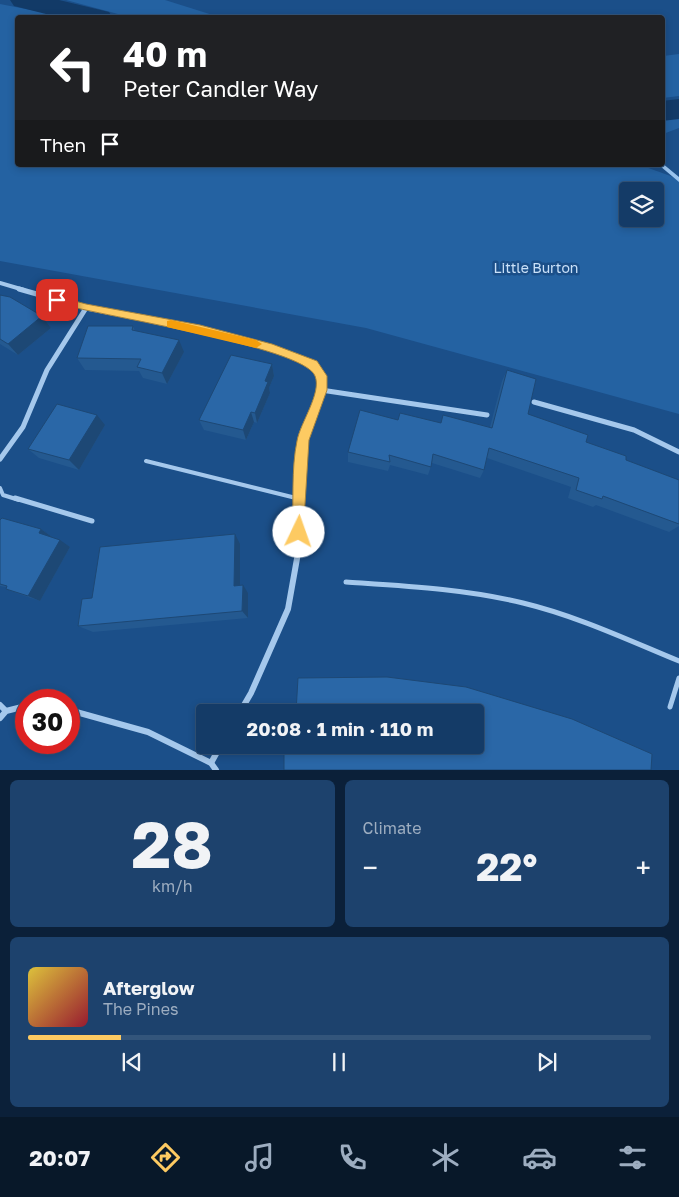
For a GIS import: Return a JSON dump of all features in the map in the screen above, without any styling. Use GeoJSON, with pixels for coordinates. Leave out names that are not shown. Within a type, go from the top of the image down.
{"type":"FeatureCollection","features":[{"type":"Feature","properties":{"kind":"street"},"geometry":{"type":"LineString","coordinates":[[0,283],[86,308],[200,329],[272,348],[314,364],[321,376],[321,390],[303,440],[298,553],[288,609],[245,704]]}},
{"type":"Feature","properties":{"kind":"street"},"geometry":{"type":"LineString","coordinates":[[0,459],[23,428],[47,370],[86,308]]}},
{"type":"Feature","properties":{"kind":"street"},"geometry":{"type":"LineString","coordinates":[[321,390],[487,415]]}},
{"type":"Feature","properties":{"kind":"street"},"geometry":{"type":"LineString","coordinates":[[534,402],[634,430],[679,452]]}},
{"type":"Feature","properties":{"kind":"street"},"geometry":{"type":"LineString","coordinates":[[0,705],[6,712]]}},
{"type":"Feature","properties":{"kind":"street"},"geometry":{"type":"LineString","coordinates":[[0,718],[6,712],[15,709]]}},
{"type":"Feature","properties":{"kind":"street"},"geometry":{"type":"LineString","coordinates":[[80,713],[148,732],[211,762],[216,770]]}},
{"type":"Feature","properties":{"kind":"street"},"geometry":{"type":"LineString","coordinates":[[211,762],[216,754]]}},
{"type":"Feature","properties":{"kind":"lane"},"geometry":{"type":"LineString","coordinates":[[146,461],[300,499]]}},
{"type":"Feature","properties":{"kind":"lane"},"geometry":{"type":"LineString","coordinates":[[0,488],[3,495],[92,521]]}},
{"type":"Feature","properties":{"kind":"lane"},"geometry":{"type":"LineString","coordinates":[[346,582],[485,595],[548,610],[679,660]]}},
{"type":"Feature","properties":{"kind":"lane"},"geometry":{"type":"LineString","coordinates":[[670,707],[679,678]]}},
{"type":"Feature","properties":{"kind":"green space"},"geometry":{"type":"Polygon","coordinates":[[[66,0],[165,0],[213,15],[122,15],[66,0]]]}},
{"type":"Feature","properties":{"kind":"green space","name":"Little Burton"},"geometry":{"type":"Polygon","coordinates":[[[0,4],[57,15],[15,15],[15,167],[646,167],[679,179],[679,414],[366,328],[0,261],[0,4]]]}},
{"type":"Feature","properties":{"kind":"green space"},"geometry":{"type":"Polygon","coordinates":[[[679,54],[679,96],[665,98],[665,56],[679,54]]]}},
{"type":"Feature","properties":{"kind":"green space"},"geometry":{"type":"Polygon","coordinates":[[[679,114],[679,128],[665,133],[665,116],[679,114]]]}},
{"type":"Feature","properties":{"kind":"building"},"geometry":{"type":"Polygon","coordinates":[[[0,295],[10,297],[42,316],[8,344],[0,339],[0,295]]]}},
{"type":"Feature","properties":{"kind":"building"},"geometry":{"type":"Polygon","coordinates":[[[88,326],[133,326],[132,330],[179,340],[162,373],[137,367],[141,359],[77,358],[88,326]]]}},
{"type":"Feature","properties":{"kind":"building"},"geometry":{"type":"Polygon","coordinates":[[[231,355],[272,364],[265,381],[268,382],[255,413],[251,412],[243,430],[199,420],[231,355]]]}},
{"type":"Feature","properties":{"kind":"building"},"geometry":{"type":"Polygon","coordinates":[[[507,370],[536,379],[528,414],[588,435],[586,442],[626,456],[626,460],[679,480],[679,524],[603,496],[602,499],[576,490],[579,478],[489,448],[484,470],[433,454],[431,467],[389,455],[390,462],[348,452],[360,410],[398,420],[400,413],[441,423],[443,415],[492,428],[507,370]]]}},
{"type":"Feature","properties":{"kind":"building"},"geometry":{"type":"Polygon","coordinates":[[[57,404],[97,415],[69,460],[28,449],[57,404]]]}},
{"type":"Feature","properties":{"kind":"building"},"geometry":{"type":"Polygon","coordinates":[[[2,518],[41,529],[39,533],[60,540],[28,596],[6,589],[7,586],[0,584],[0,520],[2,518]]]}},
{"type":"Feature","properties":{"kind":"building"},"geometry":{"type":"Polygon","coordinates":[[[235,534],[234,586],[243,585],[242,611],[78,626],[82,599],[92,598],[100,547],[235,534]]]}},
{"type":"Feature","properties":{"kind":"building"},"geometry":{"type":"Polygon","coordinates":[[[387,677],[466,687],[572,719],[652,754],[651,770],[284,770],[284,754],[484,754],[484,704],[296,704],[298,678],[387,677]]]}},
{"type":"Feature","properties":{"kind":"waterway"},"geometry":{"type":"LineString","coordinates":[[24,0],[86,15]]}},
{"type":"Feature","properties":{"kind":"waterway"},"geometry":{"type":"LineString","coordinates":[[665,111],[679,109]]}},
{"type":"Feature","properties":{"kind":"waterway"},"geometry":{"type":"LineString","coordinates":[[664,167],[679,180]]}},
{"type":"Feature","properties":{"kind":"slow traffic"},"geometry":{"type":"LineString","coordinates":[[171,324],[200,329],[256,344]]}},
{"type":"Feature","properties":{"kind":"route"},"geometry":{"type":"LineString","coordinates":[[57,300],[86,308],[200,329],[272,348],[314,364],[321,376],[321,390],[303,440],[299,532]]}}]}
